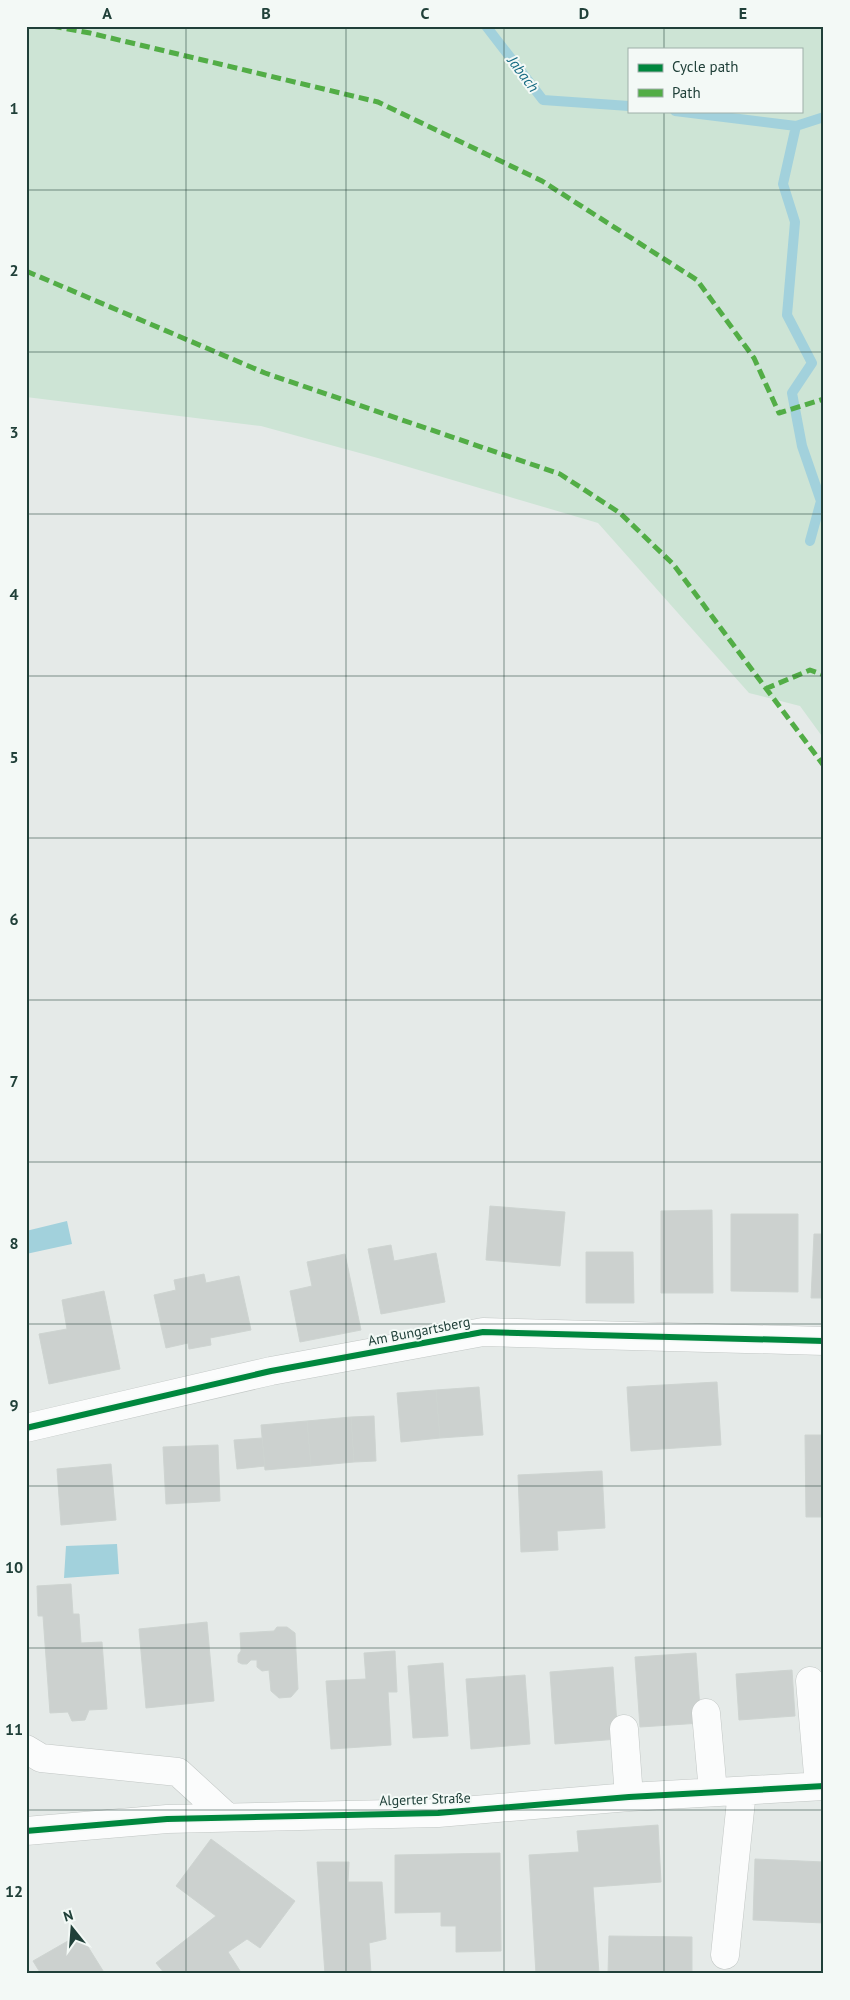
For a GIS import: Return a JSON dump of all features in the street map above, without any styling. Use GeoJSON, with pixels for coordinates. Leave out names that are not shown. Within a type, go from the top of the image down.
{"type":"FeatureCollection","features":[{"type":"Feature","properties":{"kind":"street","name":"Am Bungartsberg"},"geometry":{"type":"LineString","coordinates":[[26,1428],[272,1371],[483,1332],[824,1341]]}},
{"type":"Feature","properties":{"kind":"street"},"geometry":{"type":"LineString","coordinates":[[810,1680],[822,1786]]}},
{"type":"Feature","properties":{"kind":"street"},"geometry":{"type":"LineString","coordinates":[[706,1713],[713,1792]]}},
{"type":"Feature","properties":{"kind":"street"},"geometry":{"type":"LineString","coordinates":[[624,1729],[629,1797]]}},
{"type":"Feature","properties":{"kind":"street"},"geometry":{"type":"LineString","coordinates":[[26,1748],[41,1758],[178,1772],[227,1818]]}},
{"type":"Feature","properties":{"kind":"street","name":"Algerter Straße"},"geometry":{"type":"LineString","coordinates":[[26,1831],[167,1819],[438,1813],[629,1797],[822,1786]]}},
{"type":"Feature","properties":{"kind":"street"},"geometry":{"type":"LineString","coordinates":[[725,1956],[742,1791]]}},
{"type":"Feature","properties":{"kind":"green space"},"geometry":{"type":"Polygon","coordinates":[[[26,26],[824,26],[824,739],[800,706],[749,693],[598,523],[378,458],[261,426],[26,397],[26,26]]]}},
{"type":"Feature","properties":{"kind":"water"},"geometry":{"type":"Polygon","coordinates":[[[67,1221],[72,1244],[26,1254],[26,1231],[67,1221]]]}},
{"type":"Feature","properties":{"kind":"water"},"geometry":{"type":"Polygon","coordinates":[[[117,1544],[119,1574],[64,1578],[66,1546],[117,1544]]]}},
{"type":"Feature","properties":{"kind":"building"},"geometry":{"type":"Polygon","coordinates":[[[490,1206],[565,1212],[560,1266],[486,1260],[490,1206]]]}},
{"type":"Feature","properties":{"kind":"building"},"geometry":{"type":"Polygon","coordinates":[[[712,1210],[713,1293],[661,1293],[661,1211],[712,1210]]]}},
{"type":"Feature","properties":{"kind":"building"},"geometry":{"type":"Polygon","coordinates":[[[731,1214],[798,1214],[798,1292],[731,1291],[731,1214]]]}},
{"type":"Feature","properties":{"kind":"building"},"geometry":{"type":"Polygon","coordinates":[[[814,1234],[824,1234],[824,1298],[811,1298],[814,1234]]]}},
{"type":"Feature","properties":{"kind":"building"},"geometry":{"type":"Polygon","coordinates":[[[391,1245],[394,1261],[436,1253],[445,1302],[381,1314],[368,1249],[391,1245]]]}},
{"type":"Feature","properties":{"kind":"building"},"geometry":{"type":"Polygon","coordinates":[[[586,1252],[633,1252],[634,1303],[586,1303],[586,1252]]]}},
{"type":"Feature","properties":{"kind":"building"},"geometry":{"type":"Polygon","coordinates":[[[345,1254],[361,1330],[300,1342],[290,1291],[312,1286],[307,1262],[345,1254]]]}},
{"type":"Feature","properties":{"kind":"building"},"geometry":{"type":"Polygon","coordinates":[[[204,1274],[206,1283],[239,1276],[251,1330],[210,1338],[211,1345],[189,1349],[188,1343],[166,1348],[154,1295],[176,1290],[174,1280],[204,1274]]]}},
{"type":"Feature","properties":{"kind":"building"},"geometry":{"type":"Polygon","coordinates":[[[104,1291],[120,1369],[49,1384],[39,1334],[67,1329],[62,1300],[104,1291]]]}},
{"type":"Feature","properties":{"kind":"building"},"geometry":{"type":"Polygon","coordinates":[[[717,1382],[721,1445],[631,1451],[627,1387],[717,1382]]]}},
{"type":"Feature","properties":{"kind":"building"},"geometry":{"type":"Polygon","coordinates":[[[479,1387],[483,1435],[440,1438],[436,1390],[479,1387]]]}},
{"type":"Feature","properties":{"kind":"building"},"geometry":{"type":"Polygon","coordinates":[[[436,1390],[440,1438],[401,1442],[397,1393],[436,1390]]]}},
{"type":"Feature","properties":{"kind":"building"},"geometry":{"type":"Polygon","coordinates":[[[374,1416],[376,1461],[354,1462],[351,1417],[374,1416]]]}},
{"type":"Feature","properties":{"kind":"building"},"geometry":{"type":"Polygon","coordinates":[[[351,1417],[354,1462],[311,1466],[307,1421],[351,1417]]]}},
{"type":"Feature","properties":{"kind":"building"},"geometry":{"type":"Polygon","coordinates":[[[307,1421],[311,1466],[265,1470],[261,1425],[307,1421]]]}},
{"type":"Feature","properties":{"kind":"building"},"geometry":{"type":"Polygon","coordinates":[[[805,1435],[824,1435],[824,1517],[806,1517],[805,1435]]]}},
{"type":"Feature","properties":{"kind":"building"},"geometry":{"type":"Polygon","coordinates":[[[262,1438],[265,1466],[237,1469],[234,1440],[262,1438]]]}},
{"type":"Feature","properties":{"kind":"building"},"geometry":{"type":"Polygon","coordinates":[[[218,1445],[220,1501],[166,1504],[163,1447],[218,1445]]]}},
{"type":"Feature","properties":{"kind":"building"},"geometry":{"type":"Polygon","coordinates":[[[111,1464],[116,1520],[61,1525],[57,1469],[111,1464]]]}},
{"type":"Feature","properties":{"kind":"building"},"geometry":{"type":"Polygon","coordinates":[[[602,1471],[605,1528],[557,1531],[558,1550],[521,1552],[518,1475],[602,1471]]]}},
{"type":"Feature","properties":{"kind":"building"},"geometry":{"type":"Polygon","coordinates":[[[71,1584],[73,1614],[79,1614],[81,1643],[102,1642],[107,1709],[89,1710],[85,1720],[72,1721],[68,1712],[50,1713],[43,1616],[38,1616],[37,1586],[71,1584]]]}},
{"type":"Feature","properties":{"kind":"building"},"geometry":{"type":"Polygon","coordinates":[[[207,1622],[214,1701],[146,1708],[139,1629],[207,1622]]]}},
{"type":"Feature","properties":{"kind":"building"},"geometry":{"type":"Polygon","coordinates":[[[277,1627],[287,1627],[295,1633],[298,1689],[291,1697],[279,1698],[271,1691],[269,1670],[262,1671],[257,1667],[257,1660],[251,1660],[247,1664],[238,1662],[238,1655],[241,1651],[240,1633],[274,1631],[277,1627]]]}},
{"type":"Feature","properties":{"kind":"building"},"geometry":{"type":"Polygon","coordinates":[[[395,1651],[397,1692],[388,1692],[391,1745],[331,1749],[326,1681],[366,1679],[364,1653],[395,1651]]]}},
{"type":"Feature","properties":{"kind":"building"},"geometry":{"type":"Polygon","coordinates":[[[696,1653],[701,1723],[640,1727],[635,1657],[696,1653]]]}},
{"type":"Feature","properties":{"kind":"building"},"geometry":{"type":"Polygon","coordinates":[[[443,1663],[448,1736],[413,1738],[408,1666],[443,1663]]]}},
{"type":"Feature","properties":{"kind":"building"},"geometry":{"type":"Polygon","coordinates":[[[613,1667],[618,1739],[555,1744],[550,1672],[613,1667]]]}},
{"type":"Feature","properties":{"kind":"building"},"geometry":{"type":"Polygon","coordinates":[[[792,1670],[795,1716],[739,1720],[736,1674],[792,1670]]]}},
{"type":"Feature","properties":{"kind":"building"},"geometry":{"type":"Polygon","coordinates":[[[525,1675],[530,1744],[471,1749],[466,1679],[525,1675]]]}},
{"type":"Feature","properties":{"kind":"building"},"geometry":{"type":"Polygon","coordinates":[[[658,1825],[661,1882],[593,1887],[599,1974],[536,1974],[529,1855],[579,1852],[577,1831],[658,1825]]]}},
{"type":"Feature","properties":{"kind":"building"},"geometry":{"type":"Polygon","coordinates":[[[211,1839],[295,1901],[260,1948],[247,1939],[228,1952],[242,1974],[165,1974],[156,1963],[216,1916],[176,1886],[211,1839]]]}},
{"type":"Feature","properties":{"kind":"building"},"geometry":{"type":"Polygon","coordinates":[[[500,1853],[501,1951],[456,1952],[456,1926],[441,1926],[441,1912],[395,1913],[395,1855],[500,1853]]]}},
{"type":"Feature","properties":{"kind":"building"},"geometry":{"type":"Polygon","coordinates":[[[755,1859],[824,1862],[824,1923],[753,1920],[755,1859]]]}},
{"type":"Feature","properties":{"kind":"building"},"geometry":{"type":"Polygon","coordinates":[[[317,1862],[349,1862],[348,1882],[382,1882],[386,1939],[369,1943],[371,1974],[325,1974],[317,1862]]]}},
{"type":"Feature","properties":{"kind":"building"},"geometry":{"type":"Polygon","coordinates":[[[80,1934],[105,1974],[41,1974],[33,1961],[80,1934]]]}},
{"type":"Feature","properties":{"kind":"building"},"geometry":{"type":"Polygon","coordinates":[[[609,1936],[692,1937],[692,1974],[608,1974],[609,1936]]]}},
{"type":"Feature","properties":{"kind":"waterway","name":"Jabach"},"geometry":{"type":"LineString","coordinates":[[486,26],[543,100],[628,106]]}},
{"type":"Feature","properties":{"kind":"waterway","name":"Jabach"},"geometry":{"type":"LineString","coordinates":[[683,112],[796,126],[824,117]]}},
{"type":"Feature","properties":{"kind":"waterway"},"geometry":{"type":"LineString","coordinates":[[796,126],[783,184],[795,222],[787,315],[812,363],[792,393],[802,446],[821,501],[810,541]]}},
{"type":"Feature","properties":{"kind":"marked path"},"geometry":{"type":"LineString","coordinates":[[52,26],[90,33],[378,102],[542,181],[697,280],[754,358],[779,413],[824,399]]}},
{"type":"Feature","properties":{"kind":"marked path"},"geometry":{"type":"LineString","coordinates":[[26,271],[265,373],[560,474],[620,513],[673,564],[824,766]]}},
{"type":"Feature","properties":{"kind":"marked path"},"geometry":{"type":"LineString","coordinates":[[765,689],[810,670],[824,675]]}},
{"type":"Feature","properties":{"kind":"cycle path"},"geometry":{"type":"LineString","coordinates":[[26,1428],[271,1371],[483,1332],[824,1341]]}},
{"type":"Feature","properties":{"kind":"cycle path"},"geometry":{"type":"LineString","coordinates":[[26,1831],[167,1819],[438,1813],[629,1797],[824,1786]]}}]}
